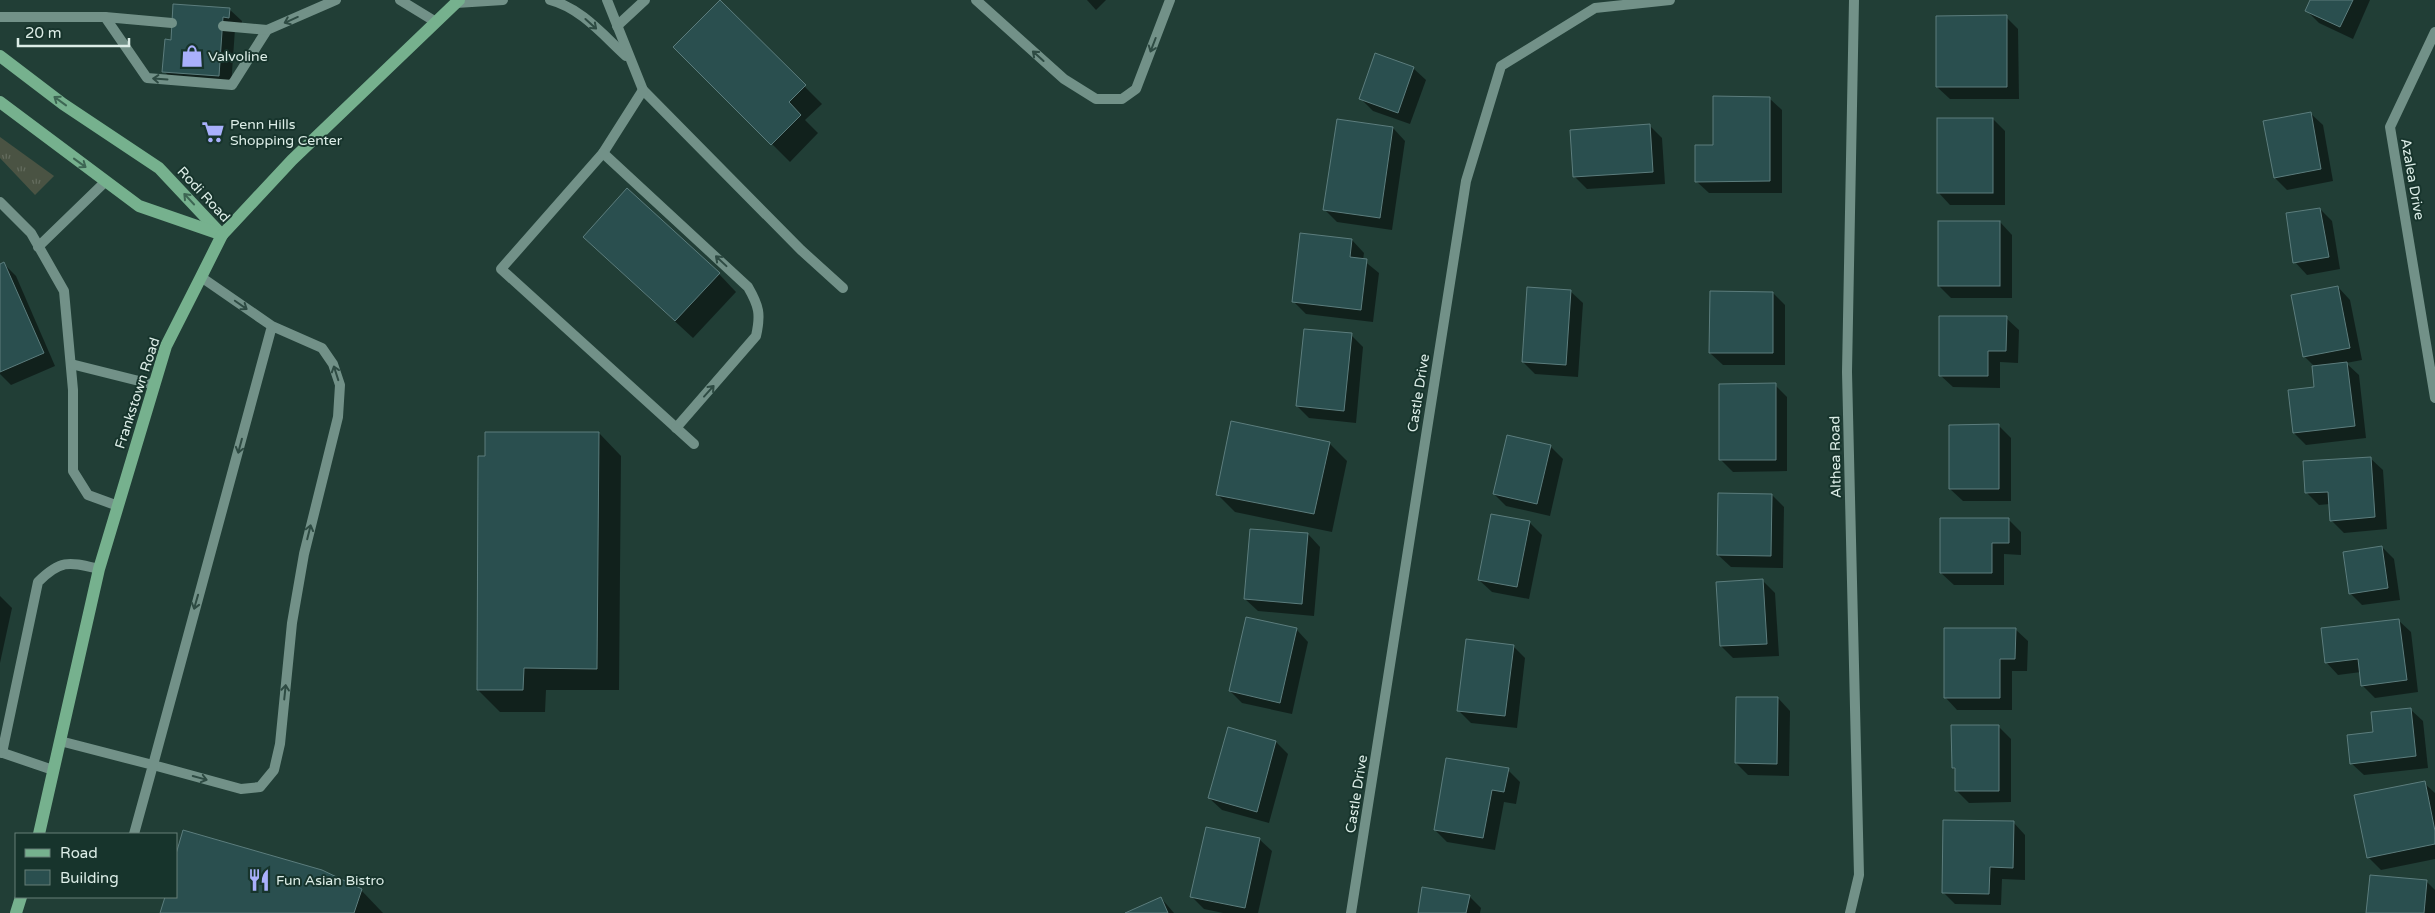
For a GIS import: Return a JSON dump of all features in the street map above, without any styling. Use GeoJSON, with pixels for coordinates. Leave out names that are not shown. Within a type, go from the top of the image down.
{"type":"FeatureCollection","features":[{"type":"Feature","properties":{"kind":"main road","name":"Frankstown Road"},"geometry":{"type":"LineString","coordinates":[[39,833],[98,569],[166,346],[222,235],[292,160],[458,1]]}},
{"type":"Feature","properties":{"kind":"main road","name":"Rodi Road"},"geometry":{"type":"LineString","coordinates":[[0,56],[63,104],[159,168],[222,235]]}},
{"type":"Feature","properties":{"kind":"main road","name":"Rodi Road"},"geometry":{"type":"LineString","coordinates":[[0,102],[139,206],[222,235]]}},
{"type":"Feature","properties":{"kind":"main road"},"geometry":{"type":"LineString","coordinates":[[16,913],[21,898]]}},
{"type":"Feature","properties":{"kind":"street"},"geometry":{"type":"LineString","coordinates":[[223,26],[267,30],[336,0]]}},
{"type":"Feature","properties":{"kind":"street"},"geometry":{"type":"LineString","coordinates":[[400,0],[436,22]]}},
{"type":"Feature","properties":{"kind":"street"},"geometry":{"type":"LineString","coordinates":[[458,1],[503,0]]}},
{"type":"Feature","properties":{"kind":"street"},"geometry":{"type":"LineString","coordinates":[[550,0],[562,3],[576,11],[629,59]]}},
{"type":"Feature","properties":{"kind":"street"},"geometry":{"type":"LineString","coordinates":[[607,0],[643,90],[800,250],[843,288]]}},
{"type":"Feature","properties":{"kind":"street"},"geometry":{"type":"LineString","coordinates":[[617,26],[645,0]]}},
{"type":"Feature","properties":{"kind":"street"},"geometry":{"type":"LineString","coordinates":[[976,0],[1064,79],[1096,99],[1122,99],[1136,88],[1170,0]]}},
{"type":"Feature","properties":{"kind":"street","name":"Castle Drive"},"geometry":{"type":"LineString","coordinates":[[1352,913],[1466,181],[1501,66],[1595,8],[1670,0]]}},
{"type":"Feature","properties":{"kind":"street","name":"Althea Road"},"geometry":{"type":"LineString","coordinates":[[1850,913],[1859,875],[1847,372],[1854,0]]}},
{"type":"Feature","properties":{"kind":"street"},"geometry":{"type":"LineString","coordinates":[[0,17],[105,17],[172,23]]}},
{"type":"Feature","properties":{"kind":"street"},"geometry":{"type":"LineString","coordinates":[[105,17],[147,78],[232,85],[267,30]]}},
{"type":"Feature","properties":{"kind":"street","name":"Azalea Drive"},"geometry":{"type":"LineString","coordinates":[[2435,32],[2390,127],[2435,398]]}},
{"type":"Feature","properties":{"kind":"street"},"geometry":{"type":"LineString","coordinates":[[643,90],[603,153],[501,269],[694,444]]}},
{"type":"Feature","properties":{"kind":"street"},"geometry":{"type":"LineString","coordinates":[[603,153],[748,287],[757,303],[760,319],[756,336],[676,428]]}},
{"type":"Feature","properties":{"kind":"street"},"geometry":{"type":"LineString","coordinates":[[38,247],[105,182]]}},
{"type":"Feature","properties":{"kind":"street"},"geometry":{"type":"LineString","coordinates":[[0,202],[31,233],[64,291],[73,390],[73,472],[88,495],[118,506]]}},
{"type":"Feature","properties":{"kind":"street"},"geometry":{"type":"LineString","coordinates":[[60,741],[241,789],[260,787],[274,770],[280,744],[292,623],[304,554],[338,417],[340,385],[333,364],[322,348],[272,326],[201,277]]}},
{"type":"Feature","properties":{"kind":"street"},"geometry":{"type":"LineString","coordinates":[[134,833],[272,326]]}},
{"type":"Feature","properties":{"kind":"street"},"geometry":{"type":"LineString","coordinates":[[70,364],[155,384]]}},
{"type":"Feature","properties":{"kind":"street"},"geometry":{"type":"LineString","coordinates":[[53,770],[1,752],[38,582],[52,567],[73,563],[98,569]]}},
{"type":"Feature","properties":{"kind":"green space"},"geometry":{"type":"Polygon","coordinates":[[[0,137],[54,176],[35,195],[0,158],[0,137]]]}},
{"type":"Feature","properties":{"kind":"building"},"geometry":{"type":"Polygon","coordinates":[[[720,0],[806,85],[789,102],[801,115],[771,145],[673,47],[720,0]]]}},
{"type":"Feature","properties":{"kind":"building"},"geometry":{"type":"Polygon","coordinates":[[[2310,0],[2353,0],[2340,27],[2305,11],[2310,0]]]}},
{"type":"Feature","properties":{"kind":"building","name":"Valvoline"},"geometry":{"type":"Polygon","coordinates":[[[173,4],[230,8],[229,18],[223,17],[219,76],[162,72],[165,39],[171,40],[173,4]]]}},
{"type":"Feature","properties":{"kind":"building"},"geometry":{"type":"Polygon","coordinates":[[[2007,15],[2007,87],[1936,87],[1936,16],[2007,15]]]}},
{"type":"Feature","properties":{"kind":"building"},"geometry":{"type":"Polygon","coordinates":[[[1375,53],[1414,67],[1398,113],[1359,99],[1375,53]]]}},
{"type":"Feature","properties":{"kind":"building"},"geometry":{"type":"Polygon","coordinates":[[[1713,96],[1770,97],[1770,181],[1695,182],[1695,145],[1713,145],[1713,96]]]}},
{"type":"Feature","properties":{"kind":"building"},"geometry":{"type":"Polygon","coordinates":[[[2311,112],[2321,169],[2274,178],[2263,121],[2311,112]]]}},
{"type":"Feature","properties":{"kind":"building"},"geometry":{"type":"Polygon","coordinates":[[[1937,118],[1993,118],[1993,193],[1937,193],[1937,118]]]}},
{"type":"Feature","properties":{"kind":"building"},"geometry":{"type":"Polygon","coordinates":[[[1337,119],[1393,127],[1380,218],[1323,210],[1337,119]]]}},
{"type":"Feature","properties":{"kind":"building"},"geometry":{"type":"Polygon","coordinates":[[[1650,124],[1653,172],[1573,177],[1570,130],[1650,124]]]}},
{"type":"Feature","properties":{"kind":"building"},"geometry":{"type":"Polygon","coordinates":[[[627,188],[720,273],[675,321],[583,237],[627,188]]]}},
{"type":"Feature","properties":{"kind":"building"},"geometry":{"type":"Polygon","coordinates":[[[2320,208],[2329,257],[2293,263],[2286,213],[2320,208]]]}},
{"type":"Feature","properties":{"kind":"building"},"geometry":{"type":"Polygon","coordinates":[[[1938,221],[2000,221],[2000,286],[1938,286],[1938,221]]]}},
{"type":"Feature","properties":{"kind":"building"},"geometry":{"type":"Polygon","coordinates":[[[1300,233],[1352,239],[1350,257],[1367,259],[1361,310],[1292,302],[1300,233]]]}},
{"type":"Feature","properties":{"kind":"building"},"geometry":{"type":"Polygon","coordinates":[[[4,262],[44,353],[0,372],[0,264],[4,262]]]}},
{"type":"Feature","properties":{"kind":"building"},"geometry":{"type":"Polygon","coordinates":[[[2338,286],[2350,348],[2303,357],[2291,295],[2338,286]]]}},
{"type":"Feature","properties":{"kind":"building"},"geometry":{"type":"Polygon","coordinates":[[[1527,287],[1571,290],[1566,365],[1522,362],[1527,287]]]}},
{"type":"Feature","properties":{"kind":"building"},"geometry":{"type":"Polygon","coordinates":[[[1710,291],[1773,292],[1773,353],[1709,353],[1710,291]]]}},
{"type":"Feature","properties":{"kind":"building"},"geometry":{"type":"Polygon","coordinates":[[[1939,316],[2007,316],[2006,351],[1988,351],[1988,376],[1939,376],[1939,316]]]}},
{"type":"Feature","properties":{"kind":"building"},"geometry":{"type":"Polygon","coordinates":[[[1304,329],[1352,333],[1344,411],[1296,406],[1304,329]]]}},
{"type":"Feature","properties":{"kind":"building"},"geometry":{"type":"Polygon","coordinates":[[[2347,362],[2355,426],[2293,433],[2288,390],[2314,387],[2312,366],[2347,362]]]}},
{"type":"Feature","properties":{"kind":"building"},"geometry":{"type":"Polygon","coordinates":[[[1776,383],[1776,460],[1719,460],[1719,384],[1776,383]]]}},
{"type":"Feature","properties":{"kind":"building"},"geometry":{"type":"Polygon","coordinates":[[[1231,421],[1330,442],[1314,514],[1216,495],[1231,421]]]}},
{"type":"Feature","properties":{"kind":"building"},"geometry":{"type":"Polygon","coordinates":[[[1999,424],[1999,489],[1949,489],[1949,425],[1999,424]]]}},
{"type":"Feature","properties":{"kind":"building"},"geometry":{"type":"Polygon","coordinates":[[[485,432],[599,432],[597,669],[524,668],[523,690],[477,690],[478,456],[485,456],[485,432]]]}},
{"type":"Feature","properties":{"kind":"building"},"geometry":{"type":"Polygon","coordinates":[[[1507,435],[1551,445],[1537,504],[1493,494],[1507,435]]]}},
{"type":"Feature","properties":{"kind":"building"},"geometry":{"type":"Polygon","coordinates":[[[2371,457],[2375,517],[2330,521],[2328,492],[2305,493],[2303,461],[2371,457]]]}},
{"type":"Feature","properties":{"kind":"building"},"geometry":{"type":"Polygon","coordinates":[[[1718,493],[1772,494],[1771,556],[1717,555],[1718,493]]]}},
{"type":"Feature","properties":{"kind":"building"},"geometry":{"type":"Polygon","coordinates":[[[1491,514],[1530,521],[1517,587],[1478,580],[1491,514]]]}},
{"type":"Feature","properties":{"kind":"building"},"geometry":{"type":"Polygon","coordinates":[[[1940,518],[2009,518],[2009,543],[1992,543],[1992,573],[1940,573],[1940,518]]]}},
{"type":"Feature","properties":{"kind":"building"},"geometry":{"type":"Polygon","coordinates":[[[1250,529],[1308,533],[1302,604],[1244,599],[1250,529]]]}},
{"type":"Feature","properties":{"kind":"building"},"geometry":{"type":"Polygon","coordinates":[[[2382,546],[2388,588],[2349,594],[2343,552],[2382,546]]]}},
{"type":"Feature","properties":{"kind":"building"},"geometry":{"type":"Polygon","coordinates":[[[1763,579],[1767,644],[1720,646],[1716,582],[1763,579]]]}},
{"type":"Feature","properties":{"kind":"building"},"geometry":{"type":"Polygon","coordinates":[[[1246,617],[1297,628],[1280,703],[1229,691],[1246,617]]]}},
{"type":"Feature","properties":{"kind":"building"},"geometry":{"type":"Polygon","coordinates":[[[2399,619],[2407,680],[2361,686],[2358,659],[2325,663],[2321,628],[2399,619]]]}},
{"type":"Feature","properties":{"kind":"building"},"geometry":{"type":"Polygon","coordinates":[[[1944,628],[2016,628],[2015,659],[2000,659],[2000,698],[1944,698],[1944,628]]]}},
{"type":"Feature","properties":{"kind":"building"},"geometry":{"type":"Polygon","coordinates":[[[1466,639],[1514,645],[1505,716],[1457,711],[1466,639]]]}},
{"type":"Feature","properties":{"kind":"building"},"geometry":{"type":"Polygon","coordinates":[[[1736,697],[1778,697],[1777,764],[1735,763],[1736,697]]]}},
{"type":"Feature","properties":{"kind":"building"},"geometry":{"type":"Polygon","coordinates":[[[2411,708],[2416,756],[2350,764],[2347,735],[2373,732],[2371,712],[2411,708]]]}},
{"type":"Feature","properties":{"kind":"building"},"geometry":{"type":"Polygon","coordinates":[[[1951,725],[1999,725],[1999,791],[1955,791],[1955,768],[1952,768],[1951,725]]]}},
{"type":"Feature","properties":{"kind":"building"},"geometry":{"type":"Polygon","coordinates":[[[1228,727],[1276,741],[1257,812],[1208,798],[1228,727]]]}},
{"type":"Feature","properties":{"kind":"building"},"geometry":{"type":"Polygon","coordinates":[[[1446,758],[1509,768],[1504,792],[1492,790],[1483,838],[1434,830],[1446,758]]]}},
{"type":"Feature","properties":{"kind":"building"},"geometry":{"type":"Polygon","coordinates":[[[2425,781],[2435,831],[2435,844],[2367,858],[2354,795],[2425,781]]]}},
{"type":"Feature","properties":{"kind":"building"},"geometry":{"type":"Polygon","coordinates":[[[1943,820],[2014,821],[2013,868],[1990,867],[1989,894],[1942,893],[1943,820]]]}},
{"type":"Feature","properties":{"kind":"building"},"geometry":{"type":"Polygon","coordinates":[[[1206,827],[1260,838],[1245,908],[1190,897],[1206,827]]]}},
{"type":"Feature","properties":{"kind":"building","name":"Fun Asian Bistro"},"geometry":{"type":"Polygon","coordinates":[[[183,830],[322,870],[362,889],[354,913],[160,913],[165,898],[178,898],[178,847],[183,830]]]}},
{"type":"Feature","properties":{"kind":"building"},"geometry":{"type":"Polygon","coordinates":[[[2370,875],[2427,880],[2424,913],[2366,913],[2370,875]]]}},
{"type":"Feature","properties":{"kind":"building"},"geometry":{"type":"Polygon","coordinates":[[[1422,887],[1470,895],[1466,913],[1418,913],[1422,887]]]}},
{"type":"Feature","properties":{"kind":"building"},"geometry":{"type":"Polygon","coordinates":[[[1161,897],[1168,913],[1125,913],[1161,897]]]}},
{"type":"Feature","properties":{"kind":"place","name":"Valvoline"},"geometry":{"type":"Point","coordinates":[192,56]}},
{"type":"Feature","properties":{"kind":"place","name":"Penn Hills Shopping Center"},"geometry":{"type":"Point","coordinates":[213,132]}},
{"type":"Feature","properties":{"kind":"place","name":"Fun Asian Bistro"},"geometry":{"type":"Point","coordinates":[259,880]}}]}
